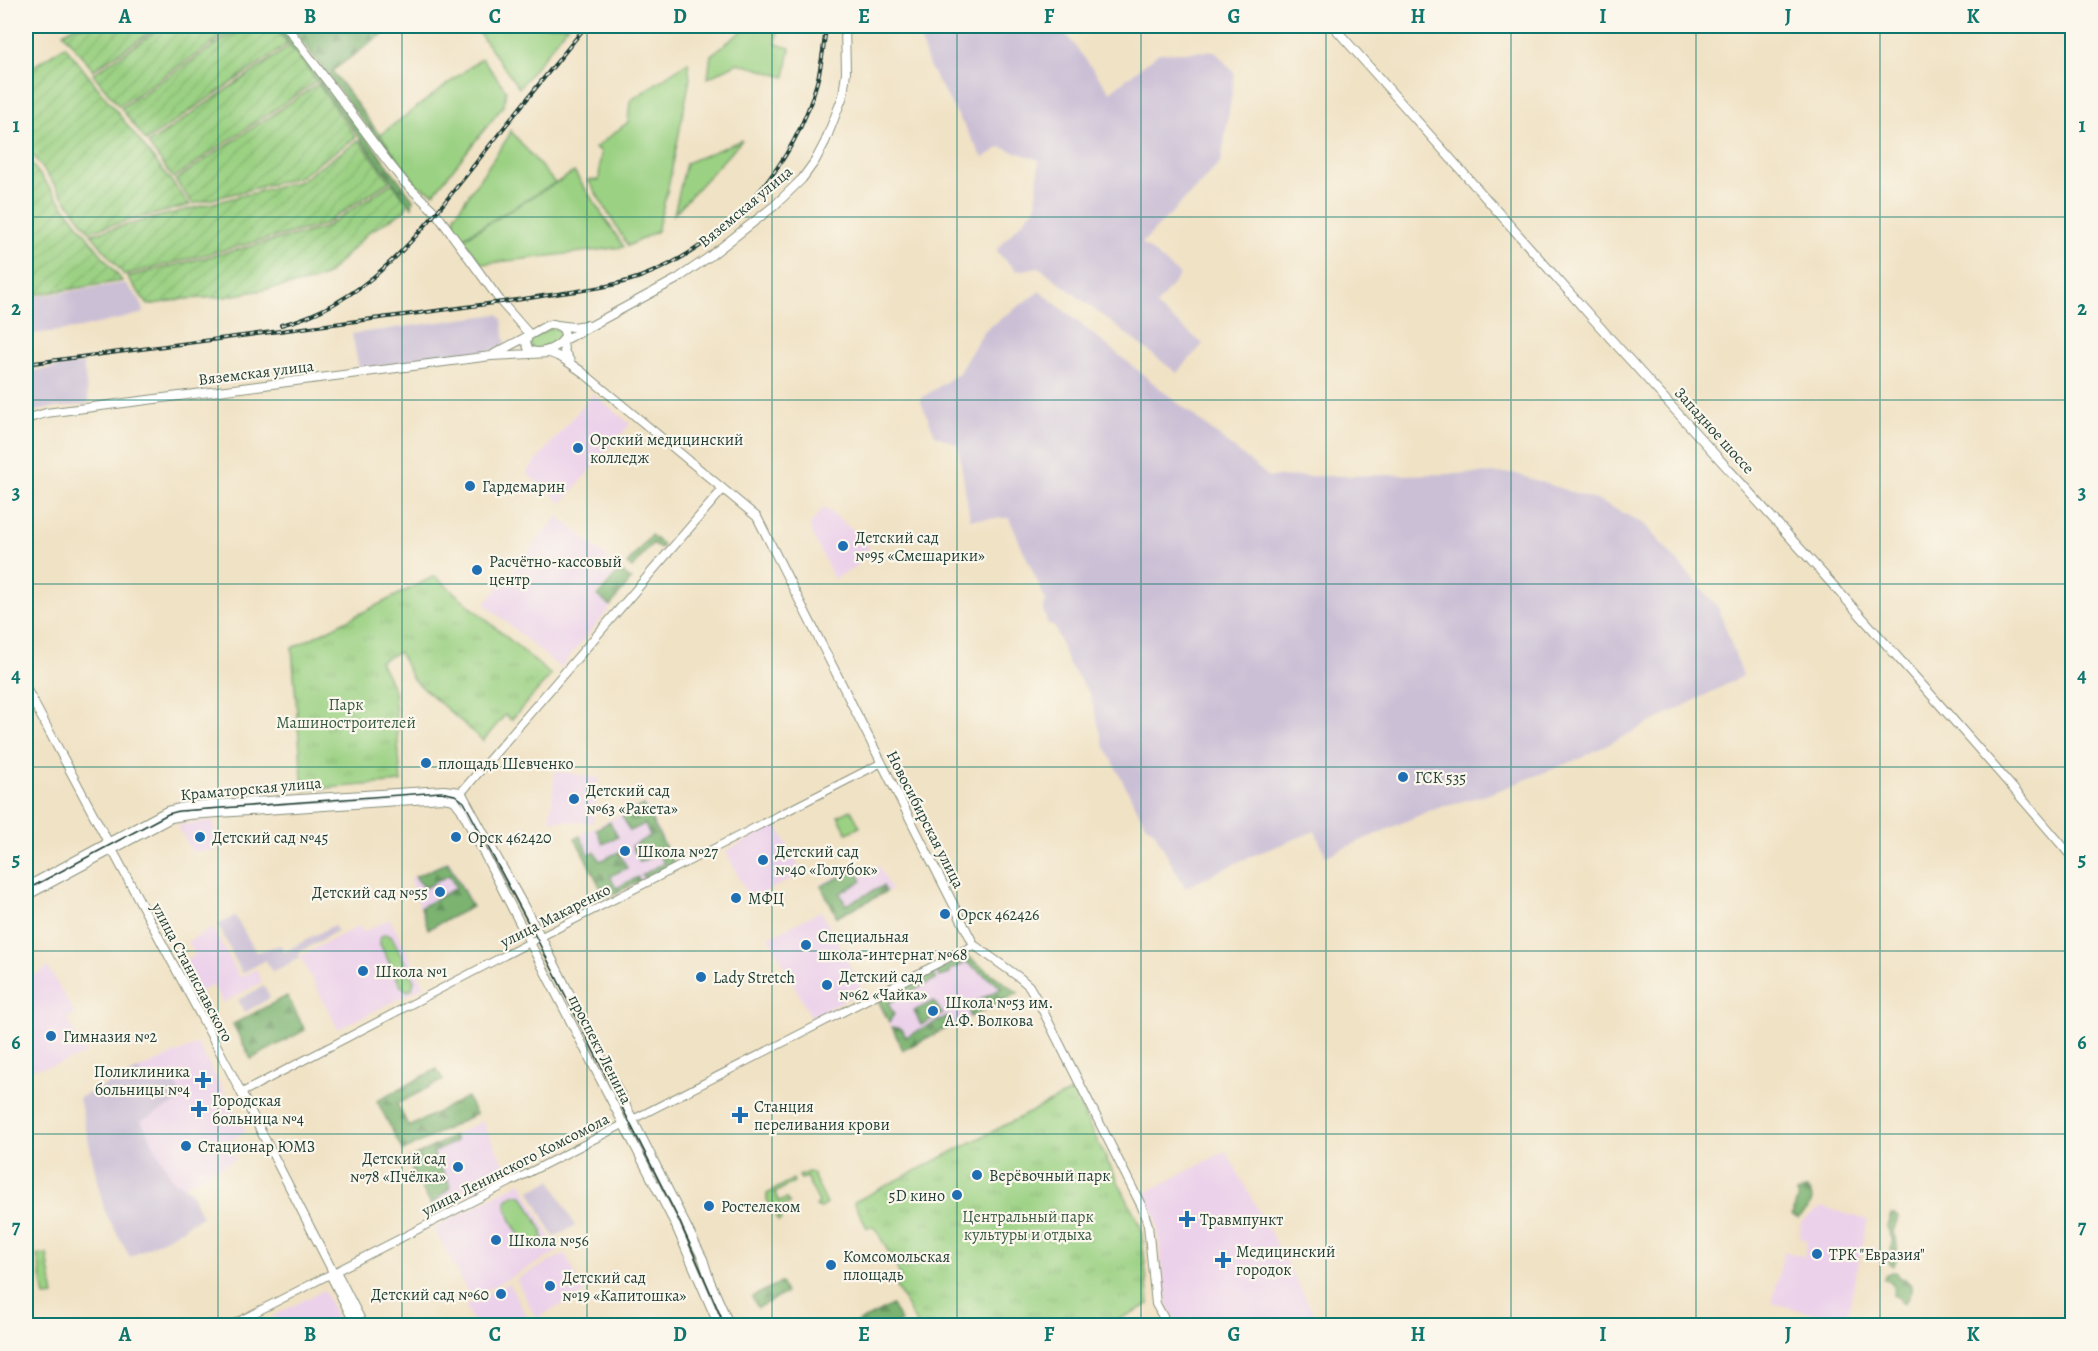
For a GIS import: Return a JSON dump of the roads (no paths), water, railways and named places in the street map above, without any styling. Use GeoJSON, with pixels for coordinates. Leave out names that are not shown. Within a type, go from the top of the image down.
{"type":"FeatureCollection","features":[{"type":"Feature","properties":{"kind":"main road"},"geometry":{"type":"LineString","coordinates":[[286,26],[388,162],[404,182],[436,213],[501,302],[530,335]]}},
{"type":"Feature","properties":{"kind":"main road","name":"Вяземская улица"},"geometry":{"type":"LineString","coordinates":[[26,419],[57,411],[491,356],[537,353],[557,346],[677,279],[774,206],[802,179],[825,142],[843,96],[846,72],[845,26]]}},
{"type":"Feature","properties":{"kind":"main road","name":"Западное шоссе"},"geometry":{"type":"LineString","coordinates":[[1333,26],[2073,856]]}},
{"type":"Feature","properties":{"kind":"main road"},"geometry":{"type":"LineString","coordinates":[[491,356],[549,325],[577,326],[598,322]]}},
{"type":"Feature","properties":{"kind":"main road"},"geometry":{"type":"LineString","coordinates":[[556,325],[564,331],[563,347],[566,356],[581,371]]}},
{"type":"Feature","properties":{"kind":"main road"},"geometry":{"type":"LineString","coordinates":[[530,335],[526,339],[526,346],[531,351],[554,353],[581,371]]}},
{"type":"Feature","properties":{"kind":"main road","name":"Новосибирская улица"},"geometry":{"type":"LineString","coordinates":[[581,371],[757,518],[764,529],[974,945],[1029,986],[1040,1005],[1142,1207],[1148,1225],[1156,1304],[1168,1326]]}},
{"type":"Feature","properties":{"kind":"main road"},"geometry":{"type":"LineString","coordinates":[[454,801],[723,489]]}},
{"type":"Feature","properties":{"kind":"main road","name":"улица Станиславского"},"geometry":{"type":"LineString","coordinates":[[26,688],[241,1093],[333,1272],[338,1275],[364,1326]]}},
{"type":"Feature","properties":{"kind":"main road","name":"Краматорская улица"},"geometry":{"type":"LineString","coordinates":[[26,896],[167,812],[189,806],[444,789],[461,792]]}},
{"type":"Feature","properties":{"kind":"main road","name":"проспект Ленина"},"geometry":{"type":"LineString","coordinates":[[461,792],[541,937],[633,1119],[703,1258],[710,1281],[730,1326]]}},
{"type":"Feature","properties":{"kind":"main road","name":"Краматорская улица"},"geometry":{"type":"LineString","coordinates":[[26,887],[171,818],[443,798],[454,801]]}},
{"type":"Feature","properties":{"kind":"main road","name":"проспект Ленина"},"geometry":{"type":"LineString","coordinates":[[454,801],[461,809],[531,942],[675,1224],[719,1326]]}},
{"type":"Feature","properties":{"kind":"main road","name":"улица Станиславского"},"geometry":{"type":"LineString","coordinates":[[333,1272],[332,1278],[356,1326]]}},
{"type":"Feature","properties":{"kind":"street","name":"улица Макаренко"},"geometry":{"type":"LineString","coordinates":[[241,1093],[881,763]]}},
{"type":"Feature","properties":{"kind":"street","name":"улица Ленинского Комсомола"},"geometry":{"type":"LineString","coordinates":[[229,1326],[974,945]]}},
{"type":"Feature","properties":{"kind":"tram line"},"geometry":{"type":"LineString","coordinates":[[26,890],[168,814],[179,811],[441,792],[455,795],[464,802],[537,939],[680,1222],[725,1326]]}},
{"type":"Feature","properties":{"kind":"railway"},"geometry":{"type":"LineString","coordinates":[[281,325],[314,314],[344,298],[396,257],[441,207],[586,26]]}},
{"type":"Feature","properties":{"kind":"railway"},"geometry":{"type":"LineString","coordinates":[[26,364],[499,302],[604,287],[640,277],[700,246],[752,200],[773,173],[792,144],[806,114],[819,75],[826,26]]}},
{"type":"Feature","properties":{"kind":"place","name":"Орский медицинский колледж"},"geometry":{"type":"Point","coordinates":[578,448]}},
{"type":"Feature","properties":{"kind":"place","name":"Гардемарин"},"geometry":{"type":"Point","coordinates":[470,486]}},
{"type":"Feature","properties":{"kind":"place","name":"Детский сад №95 «Смешарики»"},"geometry":{"type":"Point","coordinates":[843,546]}},
{"type":"Feature","properties":{"kind":"place","name":"Расчётно-кассовый центр"},"geometry":{"type":"Point","coordinates":[477,570]}},
{"type":"Feature","properties":{"kind":"place","name":"площадь Шевченко"},"geometry":{"type":"Point","coordinates":[426,763]}},
{"type":"Feature","properties":{"kind":"place","name":"ГСК 535"},"geometry":{"type":"Point","coordinates":[1403,777]}},
{"type":"Feature","properties":{"kind":"place","name":"Детский сад №63 «Ракета»"},"geometry":{"type":"Point","coordinates":[574,799]}},
{"type":"Feature","properties":{"kind":"place","name":"Детский сад №45"},"geometry":{"type":"Point","coordinates":[200,837]}},
{"type":"Feature","properties":{"kind":"place","name":"Орск 462420"},"geometry":{"type":"Point","coordinates":[456,837]}},
{"type":"Feature","properties":{"kind":"place","name":"Школа №27"},"geometry":{"type":"Point","coordinates":[625,851]}},
{"type":"Feature","properties":{"kind":"place","name":"Детский сад №40 «Голубок»"},"geometry":{"type":"Point","coordinates":[763,860]}},
{"type":"Feature","properties":{"kind":"place","name":"Детский сад №55"},"geometry":{"type":"Point","coordinates":[440,892]}},
{"type":"Feature","properties":{"kind":"place","name":"МФЦ"},"geometry":{"type":"Point","coordinates":[736,898]}},
{"type":"Feature","properties":{"kind":"place","name":"Орск 462426"},"geometry":{"type":"Point","coordinates":[945,914]}},
{"type":"Feature","properties":{"kind":"place","name":"Специальная школа-интернат №68"},"geometry":{"type":"Point","coordinates":[806,945]}},
{"type":"Feature","properties":{"kind":"place","name":"Школа №1"},"geometry":{"type":"Point","coordinates":[363,971]}},
{"type":"Feature","properties":{"kind":"place","name":"Lady Stretch"},"geometry":{"type":"Point","coordinates":[701,977]}},
{"type":"Feature","properties":{"kind":"place","name":"Детский сад №62 «Чайка»"},"geometry":{"type":"Point","coordinates":[827,985]}},
{"type":"Feature","properties":{"kind":"place","name":"Школа №53 им. А.Ф. Волкова"},"geometry":{"type":"Point","coordinates":[933,1011]}},
{"type":"Feature","properties":{"kind":"place","name":"Гимназия №2"},"geometry":{"type":"Point","coordinates":[51,1036]}},
{"type":"Feature","properties":{"kind":"place","name":"Поликлиника больницы №4"},"geometry":{"type":"Point","coordinates":[203,1080]}},
{"type":"Feature","properties":{"kind":"place","name":"Городская больница №4"},"geometry":{"type":"Point","coordinates":[199,1109]}},
{"type":"Feature","properties":{"kind":"place","name":"Станция переливания крови"},"geometry":{"type":"Point","coordinates":[740,1115]}},
{"type":"Feature","properties":{"kind":"place","name":"Стационар ЮМЗ"},"geometry":{"type":"Point","coordinates":[186,1146]}},
{"type":"Feature","properties":{"kind":"place","name":"Детский сад №78 «Пчёлка»"},"geometry":{"type":"Point","coordinates":[458,1167]}},
{"type":"Feature","properties":{"kind":"place","name":"Верёвочный парк"},"geometry":{"type":"Point","coordinates":[977,1175]}},
{"type":"Feature","properties":{"kind":"place","name":"5D кино"},"geometry":{"type":"Point","coordinates":[957,1195]}},
{"type":"Feature","properties":{"kind":"place","name":"Ростелеком"},"geometry":{"type":"Point","coordinates":[709,1206]}},
{"type":"Feature","properties":{"kind":"place","name":"Травмпункт"},"geometry":{"type":"Point","coordinates":[1187,1219]}},
{"type":"Feature","properties":{"kind":"place","name":"Школа №56"},"geometry":{"type":"Point","coordinates":[496,1240]}},
{"type":"Feature","properties":{"kind":"place","name":"ТРК \"Евразия\""},"geometry":{"type":"Point","coordinates":[1817,1254]}},
{"type":"Feature","properties":{"kind":"place","name":"Медицинский городок"},"geometry":{"type":"Point","coordinates":[1223,1260]}},
{"type":"Feature","properties":{"kind":"place","name":"Комсомольская площадь"},"geometry":{"type":"Point","coordinates":[831,1265]}},
{"type":"Feature","properties":{"kind":"place","name":"Детский сад №19 «Капитошка»"},"geometry":{"type":"Point","coordinates":[550,1286]}},
{"type":"Feature","properties":{"kind":"place","name":"Детский сад №60"},"geometry":{"type":"Point","coordinates":[501,1294]}},
{"type":"Feature","properties":{"kind":"park label","name":"Парк Машиностроителей"},"geometry":{"type":"Point","coordinates":[346,713]}},
{"type":"Feature","properties":{"kind":"park label","name":"Центральный парк культуры и отдыха"},"geometry":{"type":"Point","coordinates":[1028,1225]}}]}
